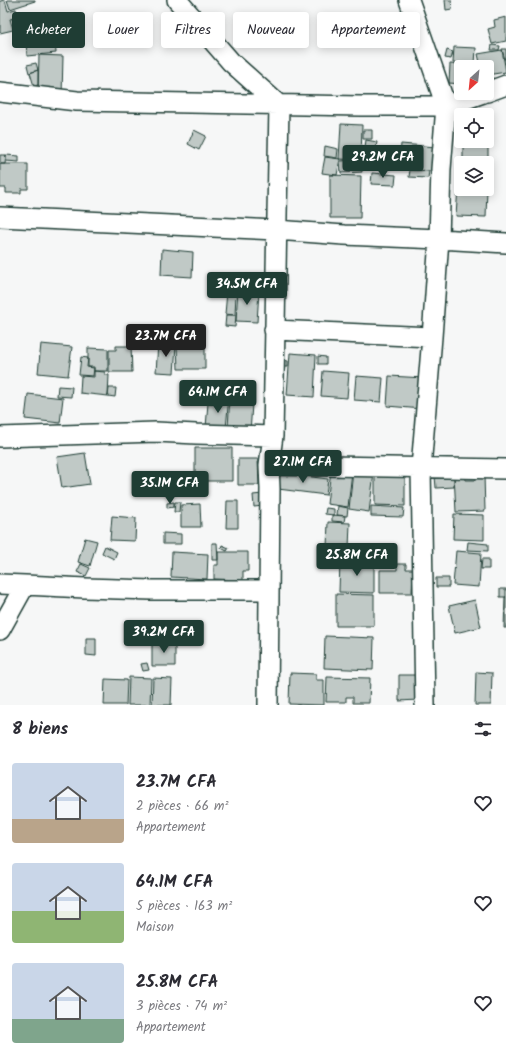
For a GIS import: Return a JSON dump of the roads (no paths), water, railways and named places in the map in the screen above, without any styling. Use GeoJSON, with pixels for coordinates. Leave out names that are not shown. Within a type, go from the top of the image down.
{"type":"FeatureCollection","features":[{"type":"Feature","properties":{"kind":"street"},"geometry":{"type":"LineString","coordinates":[[177,0],[232,62],[279,105],[273,436],[269,465],[268,705]]}},
{"type":"Feature","properties":{"kind":"street"},"geometry":{"type":"LineString","coordinates":[[409,0],[446,106],[441,169],[439,239],[421,468],[425,705]]}},
{"type":"Feature","properties":{"kind":"street"},"geometry":{"type":"LineString","coordinates":[[494,89],[506,85]]}},
{"type":"Feature","properties":{"kind":"street"},"geometry":{"type":"LineString","coordinates":[[0,92],[77,101],[279,105],[446,106],[463,100]]}},
{"type":"Feature","properties":{"kind":"street"},"geometry":{"type":"LineString","coordinates":[[0,217],[506,243]]}},
{"type":"Feature","properties":{"kind":"street"},"geometry":{"type":"LineString","coordinates":[[274,330],[432,337]]}},
{"type":"Feature","properties":{"kind":"street"},"geometry":{"type":"LineString","coordinates":[[0,437],[156,432],[273,436]]}},
{"type":"Feature","properties":{"kind":"street"},"geometry":{"type":"LineString","coordinates":[[269,465],[506,469]]}},
{"type":"Feature","properties":{"kind":"street"},"geometry":{"type":"LineString","coordinates":[[0,584],[152,590],[269,590]]}},
{"type":"Feature","properties":{"kind":"street"},"geometry":{"type":"LineString","coordinates":[[0,630],[25,585]]}}]}
